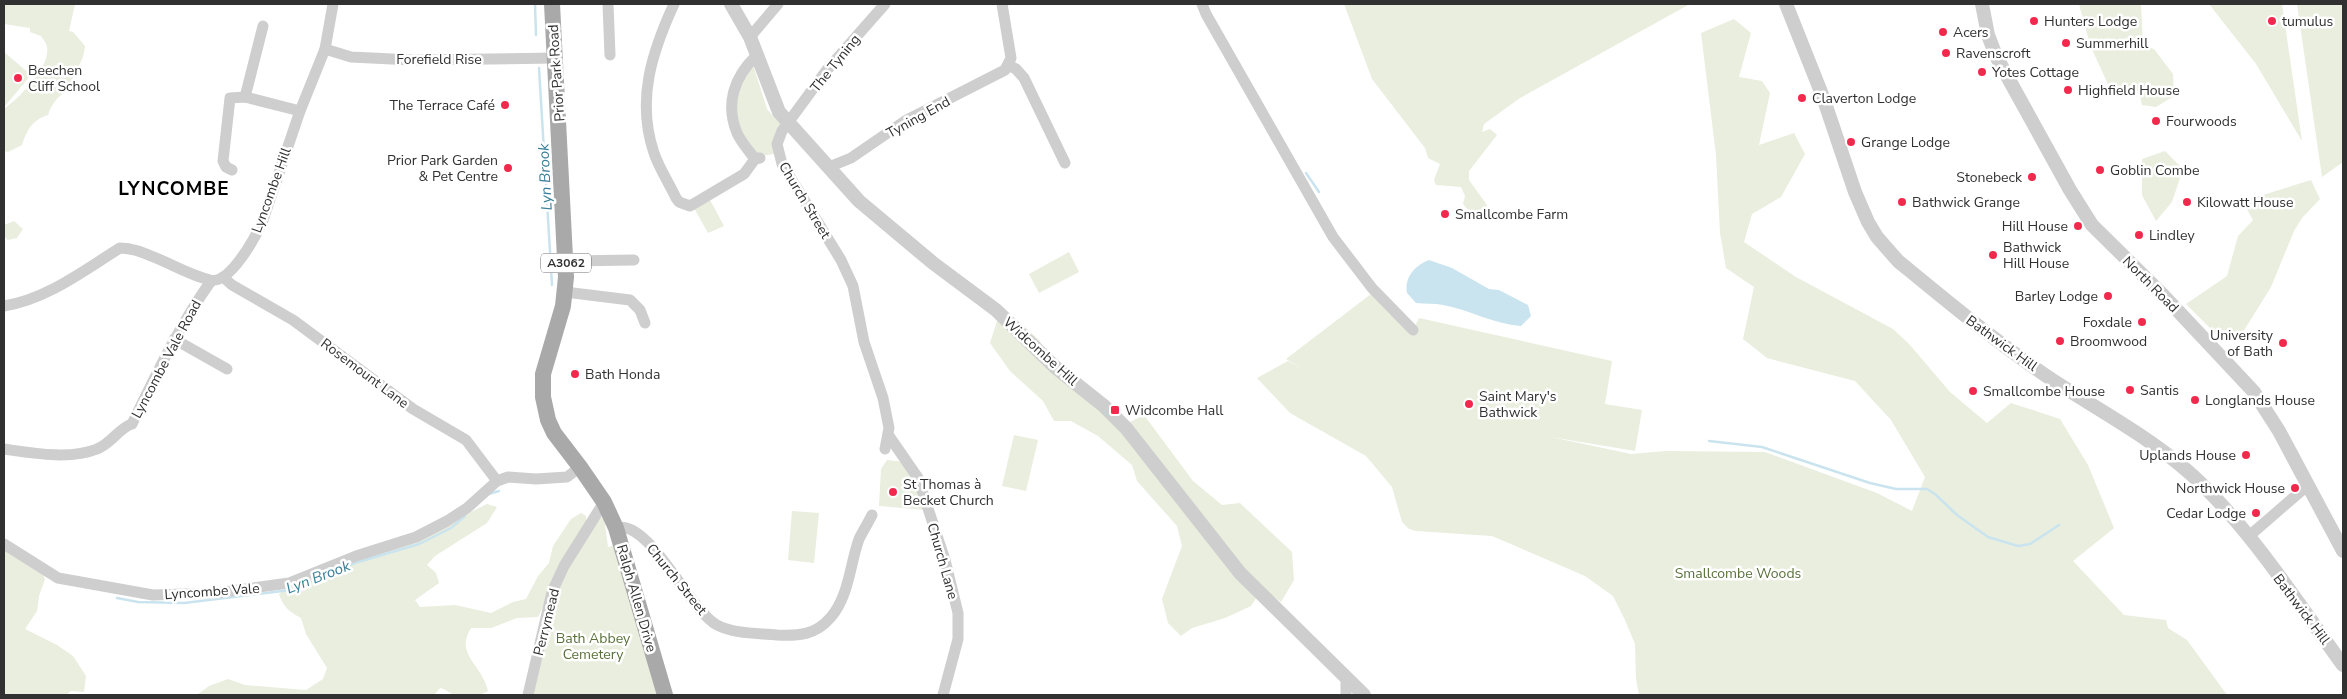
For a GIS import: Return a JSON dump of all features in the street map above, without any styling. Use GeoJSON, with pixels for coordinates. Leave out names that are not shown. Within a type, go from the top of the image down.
{"type":"FeatureCollection","features":[{"type":"Feature","properties":{"kind":"main road","name":"Prior Park Road"},"geometry":{"type":"LineString","coordinates":[[552,4],[566,261],[566,292],[542,374],[543,397],[548,420],[554,433],[604,502]]}},
{"type":"Feature","properties":{"kind":"main road","name":"Ralph Allen Drive"},"geometry":{"type":"LineString","coordinates":[[604,502],[616,528],[665,695]]}},
{"type":"Feature","properties":{"kind":"street","name":"Lyncombe Hill"},"geometry":{"type":"LineString","coordinates":[[223,278],[233,269],[257,234],[300,111],[325,49],[333,4]]}},
{"type":"Feature","properties":{"kind":"street"},"geometry":{"type":"LineString","coordinates":[[608,4],[610,55]]}},
{"type":"Feature","properties":{"kind":"street"},"geometry":{"type":"LineString","coordinates":[[674,4],[650,66],[647,92],[650,137],[654,154],[676,198],[685,205],[690,206],[744,174],[757,159],[737,135],[732,118],[731,102],[735,83],[744,68],[756,56]]}},
{"type":"Feature","properties":{"kind":"street","name":"Widcombe Hill"},"geometry":{"type":"LineString","coordinates":[[731,4],[750,37],[774,102],[788,123],[867,208],[932,263],[1006,319],[1055,367],[1089,394],[1126,428],[1240,573],[1364,695]]}},
{"type":"Feature","properties":{"kind":"street"},"geometry":{"type":"LineString","coordinates":[[750,37],[778,4]]}},
{"type":"Feature","properties":{"kind":"street","name":"The Tyning"},"geometry":{"type":"LineString","coordinates":[[788,123],[826,71],[885,4]]}},
{"type":"Feature","properties":{"kind":"street"},"geometry":{"type":"LineString","coordinates":[[1002,4],[1010,52],[1008,66],[1016,69],[1024,78],[1065,163]]}},
{"type":"Feature","properties":{"kind":"street"},"geometry":{"type":"LineString","coordinates":[[1202,4],[1255,102],[1333,237],[1372,288],[1414,330]]}},
{"type":"Feature","properties":{"kind":"street","name":"Bathwick Hill"},"geometry":{"type":"LineString","coordinates":[[1786,4],[1823,97],[1855,192],[1868,222],[1887,249],[1986,333],[2177,462],[2215,498],[2248,537],[2343,665]]}},
{"type":"Feature","properties":{"kind":"street","name":"North Road"},"geometry":{"type":"LineString","coordinates":[[1982,4],[1988,35],[1996,56],[2082,210],[2103,236],[2163,295],[2254,392],[2279,431],[2343,551]]}},
{"type":"Feature","properties":{"kind":"street"},"geometry":{"type":"LineString","coordinates":[[245,97],[263,26]]}},
{"type":"Feature","properties":{"kind":"street","name":"Forefield Rise"},"geometry":{"type":"LineString","coordinates":[[325,49],[351,57],[412,60],[554,58]]}},
{"type":"Feature","properties":{"kind":"street","name":"Tyning End"},"geometry":{"type":"LineString","coordinates":[[829,167],[851,158],[905,121],[1000,74],[1008,66]]}},
{"type":"Feature","properties":{"kind":"street"},"geometry":{"type":"LineString","coordinates":[[232,170],[226,167],[223,161],[230,98],[245,97],[300,111]]}},
{"type":"Feature","properties":{"kind":"street","name":"Church Street"},"geometry":{"type":"LineString","coordinates":[[788,123],[777,144],[782,164],[841,260],[853,286],[864,342],[883,398],[889,436],[885,449]]}},
{"type":"Feature","properties":{"kind":"street"},"geometry":{"type":"LineString","coordinates":[[4,306],[22,303],[48,292],[120,248],[140,251],[211,280],[223,278]]}},
{"type":"Feature","properties":{"kind":"street"},"geometry":{"type":"LineString","coordinates":[[566,261],[634,260]]}},
{"type":"Feature","properties":{"kind":"street","name":"Rosemount Lane"},"geometry":{"type":"LineString","coordinates":[[223,278],[246,294],[304,327],[413,409],[466,440],[496,481]]}},
{"type":"Feature","properties":{"kind":"street","name":"Lyncombe Vale Road"},"geometry":{"type":"LineString","coordinates":[[4,449],[63,454],[97,450],[112,441],[127,425],[132,424],[174,338],[190,309],[211,280]]}},
{"type":"Feature","properties":{"kind":"street"},"geometry":{"type":"LineString","coordinates":[[566,292],[630,300],[640,310],[645,323]]}},
{"type":"Feature","properties":{"kind":"street"},"geometry":{"type":"LineString","coordinates":[[174,338],[227,369]]}},
{"type":"Feature","properties":{"kind":"street","name":"Church Lane"},"geometry":{"type":"LineString","coordinates":[[889,436],[918,478],[945,560],[958,613],[958,639],[943,695]]}},
{"type":"Feature","properties":{"kind":"street"},"geometry":{"type":"LineString","coordinates":[[496,481],[508,477],[536,479],[567,477],[580,467]]}},
{"type":"Feature","properties":{"kind":"street","name":"Lyncombe Vale"},"geometry":{"type":"LineString","coordinates":[[4,544],[58,578],[72,582],[153,595],[216,593],[288,583],[356,556],[416,537],[467,508],[496,481]]}},
{"type":"Feature","properties":{"kind":"street"},"geometry":{"type":"LineString","coordinates":[[2248,537],[2308,485]]}},
{"type":"Feature","properties":{"kind":"street","name":"Perrymead"},"geometry":{"type":"LineString","coordinates":[[528,695],[552,592],[564,566],[604,502]]}},
{"type":"Feature","properties":{"kind":"street","name":"Church Street"},"geometry":{"type":"LineString","coordinates":[[616,528],[624,527],[631,530],[654,547],[703,613],[717,625],[746,632],[789,636],[810,634],[820,628],[832,616],[841,600],[860,538],[872,515]]}},
{"type":"Feature","properties":{"kind":"street"},"geometry":{"type":"LineString","coordinates":[[1346,679],[1346,695]]}},
{"type":"Feature","properties":{"kind":"green space"},"geometry":{"type":"Polygon","coordinates":[[[4,4],[75,4],[69,31],[73,32],[85,46],[82,58],[68,90],[55,101],[48,115],[42,117],[31,126],[22,145],[8,152],[4,151],[4,109],[25,90],[39,73],[47,55],[47,47],[41,36],[30,32],[30,28],[4,24],[4,4]]]}},
{"type":"Feature","properties":{"kind":"green space"},"geometry":{"type":"Polygon","coordinates":[[[1344,4],[1690,4],[1520,98],[1484,124],[1482,132],[1490,129],[1497,135],[1469,171],[1469,180],[1487,205],[1484,213],[1473,216],[1463,204],[1465,196],[1461,187],[1436,185],[1434,180],[1440,164],[1428,158],[1425,148],[1372,79],[1344,4]]]}},
{"type":"Feature","properties":{"kind":"green space"},"geometry":{"type":"Polygon","coordinates":[[[2079,4],[2141,4],[2143,45],[2154,49],[2173,74],[2174,96],[2156,107],[2142,105],[2139,91],[2113,95],[2090,45],[2079,4]]]}},
{"type":"Feature","properties":{"kind":"green space"},"geometry":{"type":"Polygon","coordinates":[[[2209,4],[2282,4],[2302,141],[2256,64],[2209,4]]]}},
{"type":"Feature","properties":{"kind":"green space"},"geometry":{"type":"Polygon","coordinates":[[[2297,4],[2343,4],[2343,162],[2322,177],[2297,4]]]}},
{"type":"Feature","properties":{"kind":"green space","name":"Smallcombe Woods"},"geometry":{"type":"Polygon","coordinates":[[[1734,19],[1751,33],[1739,77],[1762,81],[1770,93],[1759,145],[1794,133],[1805,154],[1781,197],[1752,214],[1744,242],[1796,277],[1893,329],[1910,345],[1950,392],[1987,423],[2011,403],[2060,419],[2088,465],[2114,528],[2073,561],[2124,615],[2166,620],[2168,628],[2187,640],[2227,695],[1639,695],[1636,679],[1635,644],[1613,596],[1585,576],[1492,536],[1409,529],[1402,522],[1392,487],[1366,456],[1290,413],[1257,378],[1288,361],[1304,370],[1286,359],[1371,294],[1413,330],[1419,318],[1612,361],[1605,404],[1642,410],[1635,451],[1551,437],[1631,454],[1666,451],[1765,452],[1877,493],[1912,511],[1925,477],[1891,420],[1855,381],[1767,358],[1743,339],[1754,287],[1726,268],[1720,233],[1716,155],[1701,33],[1734,19]]]}},
{"type":"Feature","properties":{"kind":"green space"},"geometry":{"type":"Polygon","coordinates":[[[4,52],[31,75],[4,107],[4,52]]]}},
{"type":"Feature","properties":{"kind":"green space"},"geometry":{"type":"Polygon","coordinates":[[[753,65],[767,109],[782,126],[774,154],[760,156],[753,151],[747,143],[739,124],[737,94],[742,80],[753,65]]]}},
{"type":"Feature","properties":{"kind":"green space"},"geometry":{"type":"Polygon","coordinates":[[[2165,151],[2183,169],[2172,202],[2156,221],[2142,195],[2142,159],[2165,151]]]}},
{"type":"Feature","properties":{"kind":"green space"},"geometry":{"type":"Polygon","coordinates":[[[2311,180],[2320,199],[2302,218],[2294,231],[2271,287],[2238,340],[2218,336],[2186,304],[2227,276],[2238,236],[2253,220],[2244,204],[2250,199],[2311,180]]]}},
{"type":"Feature","properties":{"kind":"green space"},"geometry":{"type":"Polygon","coordinates":[[[710,200],[724,226],[708,233],[694,208],[710,200]]]}},
{"type":"Feature","properties":{"kind":"green space"},"geometry":{"type":"Polygon","coordinates":[[[14,221],[23,229],[17,238],[8,240],[4,236],[4,225],[14,221]]]}},
{"type":"Feature","properties":{"kind":"green space"},"geometry":{"type":"Polygon","coordinates":[[[1069,252],[1079,272],[1039,293],[1029,274],[1069,252]]]}},
{"type":"Feature","properties":{"kind":"green space"},"geometry":{"type":"Polygon","coordinates":[[[1015,318],[1040,341],[1048,370],[1122,426],[1144,415],[1193,481],[1222,505],[1240,503],[1292,552],[1294,580],[1281,602],[1262,589],[1251,606],[1225,618],[1192,628],[1181,636],[1168,623],[1162,599],[1182,546],[1177,526],[1137,481],[1132,465],[1098,436],[1071,421],[1054,421],[1043,401],[1010,371],[990,343],[997,321],[1015,318]]]}},
{"type":"Feature","properties":{"kind":"green space"},"geometry":{"type":"Polygon","coordinates":[[[1014,435],[1038,440],[1026,491],[1002,486],[1014,435]]]}},
{"type":"Feature","properties":{"kind":"green space"},"geometry":{"type":"Polygon","coordinates":[[[887,460],[905,462],[926,510],[879,506],[881,469],[887,460]]]}},
{"type":"Feature","properties":{"kind":"green space"},"geometry":{"type":"Polygon","coordinates":[[[487,504],[497,507],[487,523],[435,556],[427,565],[436,573],[439,583],[415,600],[420,607],[455,605],[491,613],[513,602],[526,599],[538,576],[549,563],[553,546],[571,519],[581,513],[586,516],[586,522],[538,617],[517,618],[491,628],[471,628],[466,645],[468,653],[481,674],[488,691],[467,696],[458,696],[440,688],[434,695],[197,695],[209,686],[228,679],[245,685],[306,690],[323,679],[327,668],[306,634],[301,618],[287,609],[279,594],[287,587],[315,582],[335,569],[451,522],[487,504]]]}},
{"type":"Feature","properties":{"kind":"green space"},"geometry":{"type":"Polygon","coordinates":[[[792,511],[819,513],[814,563],[788,560],[792,511]]]}},
{"type":"Feature","properties":{"kind":"green space","name":"Bath Abbey Cemetery"},"geometry":{"type":"Polygon","coordinates":[[[604,517],[608,547],[616,545],[658,695],[532,695],[556,595],[568,568],[599,518],[604,517]]]}},
{"type":"Feature","properties":{"kind":"green space"},"geometry":{"type":"Polygon","coordinates":[[[4,547],[40,568],[45,579],[39,596],[37,611],[25,629],[57,645],[73,656],[86,676],[84,692],[71,691],[66,695],[4,695],[4,547]]]}},
{"type":"Feature","properties":{"kind":"water"},"geometry":{"type":"Polygon","coordinates":[[[1429,260],[1452,268],[1489,289],[1499,290],[1528,305],[1531,316],[1521,326],[1511,325],[1443,305],[1416,303],[1407,293],[1407,282],[1419,265],[1429,260]]]}},
{"type":"Feature","properties":{"kind":"waterway","name":"Lyn Brook"},"geometry":{"type":"LineString","coordinates":[[535,4],[536,35]]}},
{"type":"Feature","properties":{"kind":"waterway","name":"Lyn Brook"},"geometry":{"type":"LineString","coordinates":[[539,68],[552,285]]}},
{"type":"Feature","properties":{"kind":"waterway"},"geometry":{"type":"LineString","coordinates":[[1306,173],[1319,192]]}},
{"type":"Feature","properties":{"kind":"waterway"},"geometry":{"type":"LineString","coordinates":[[1709,441],[1762,447],[1870,483],[1896,489],[1927,489],[1957,515],[1988,537],[2018,546],[2030,544],[2059,525]]}},
{"type":"Feature","properties":{"kind":"waterway","name":"Lyn Brook"},"geometry":{"type":"LineString","coordinates":[[489,494],[499,491]]}},
{"type":"Feature","properties":{"kind":"waterway","name":"Lyn Brook"},"geometry":{"type":"LineString","coordinates":[[117,598],[138,602],[184,603],[291,590],[355,563],[419,544],[451,528],[465,516]]}},
{"type":"Feature","properties":{"kind":"place","name":"Hunters Lodge"},"geometry":{"type":"Point","coordinates":[2034,21]}},
{"type":"Feature","properties":{"kind":"place","name":"tumulus"},"geometry":{"type":"Point","coordinates":[2272,21]}},
{"type":"Feature","properties":{"kind":"place","name":"Acers"},"geometry":{"type":"Point","coordinates":[1943,32]}},
{"type":"Feature","properties":{"kind":"place","name":"Summerhill"},"geometry":{"type":"Point","coordinates":[2066,43]}},
{"type":"Feature","properties":{"kind":"place","name":"Ravenscroft"},"geometry":{"type":"Point","coordinates":[1946,53]}},
{"type":"Feature","properties":{"kind":"place","name":"Yotes Cottage"},"geometry":{"type":"Point","coordinates":[1982,72]}},
{"type":"Feature","properties":{"kind":"place","name":"Beechen Cliff School"},"geometry":{"type":"Point","coordinates":[18,78]}},
{"type":"Feature","properties":{"kind":"place","name":"Highfield House"},"geometry":{"type":"Point","coordinates":[2068,90]}},
{"type":"Feature","properties":{"kind":"place","name":"Claverton Lodge"},"geometry":{"type":"Point","coordinates":[1802,98]}},
{"type":"Feature","properties":{"kind":"place","name":"The Terrace Café"},"geometry":{"type":"Point","coordinates":[505,105]}},
{"type":"Feature","properties":{"kind":"place","name":"Fourwoods"},"geometry":{"type":"Point","coordinates":[2156,121]}},
{"type":"Feature","properties":{"kind":"place","name":"Grange Lodge"},"geometry":{"type":"Point","coordinates":[1851,142]}},
{"type":"Feature","properties":{"kind":"place","name":"Prior Park Garden & Pet Centre"},"geometry":{"type":"Point","coordinates":[508,168]}},
{"type":"Feature","properties":{"kind":"place","name":"Goblin Combe"},"geometry":{"type":"Point","coordinates":[2100,170]}},
{"type":"Feature","properties":{"kind":"place","name":"Stonebeck"},"geometry":{"type":"Point","coordinates":[2032,177]}},
{"type":"Feature","properties":{"kind":"place","name":"Bathwick Grange"},"geometry":{"type":"Point","coordinates":[1902,202]}},
{"type":"Feature","properties":{"kind":"place","name":"Kilowatt House"},"geometry":{"type":"Point","coordinates":[2187,202]}},
{"type":"Feature","properties":{"kind":"place","name":"Smallcombe Farm"},"geometry":{"type":"Point","coordinates":[1445,214]}},
{"type":"Feature","properties":{"kind":"place","name":"Hill House"},"geometry":{"type":"Point","coordinates":[2078,226]}},
{"type":"Feature","properties":{"kind":"place","name":"Lindley"},"geometry":{"type":"Point","coordinates":[2139,235]}},
{"type":"Feature","properties":{"kind":"place","name":"Bathwick Hill House"},"geometry":{"type":"Point","coordinates":[1993,255]}},
{"type":"Feature","properties":{"kind":"place","name":"Barley Lodge"},"geometry":{"type":"Point","coordinates":[2108,296]}},
{"type":"Feature","properties":{"kind":"place","name":"Foxdale"},"geometry":{"type":"Point","coordinates":[2142,322]}},
{"type":"Feature","properties":{"kind":"place","name":"Broomwood"},"geometry":{"type":"Point","coordinates":[2060,341]}},
{"type":"Feature","properties":{"kind":"place","name":"University of Bath"},"geometry":{"type":"Point","coordinates":[2283,343]}},
{"type":"Feature","properties":{"kind":"place","name":"Bath Honda"},"geometry":{"type":"Point","coordinates":[575,374]}},
{"type":"Feature","properties":{"kind":"place","name":"Santis"},"geometry":{"type":"Point","coordinates":[2130,390]}},
{"type":"Feature","properties":{"kind":"place","name":"Smallcombe House"},"geometry":{"type":"Point","coordinates":[1973,391]}},
{"type":"Feature","properties":{"kind":"place","name":"Longlands House"},"geometry":{"type":"Point","coordinates":[2195,400]}},
{"type":"Feature","properties":{"kind":"place","name":"Saint Mary's Bathwick"},"geometry":{"type":"Point","coordinates":[1469,404]}},
{"type":"Feature","properties":{"kind":"place","name":"Widcombe Hall"},"geometry":{"type":"Point","coordinates":[1115,410]}},
{"type":"Feature","properties":{"kind":"place","name":"Uplands House"},"geometry":{"type":"Point","coordinates":[2246,455]}},
{"type":"Feature","properties":{"kind":"place","name":"Northwick House"},"geometry":{"type":"Point","coordinates":[2295,488]}},
{"type":"Feature","properties":{"kind":"place","name":"St Thomas à Becket Church"},"geometry":{"type":"Point","coordinates":[893,492]}},
{"type":"Feature","properties":{"kind":"place","name":"Cedar Lodge"},"geometry":{"type":"Point","coordinates":[2256,513]}},
{"type":"Feature","properties":{"kind":"district","name":"LYNCOMBE"},"geometry":{"type":"Point","coordinates":[174,188]}}]}
